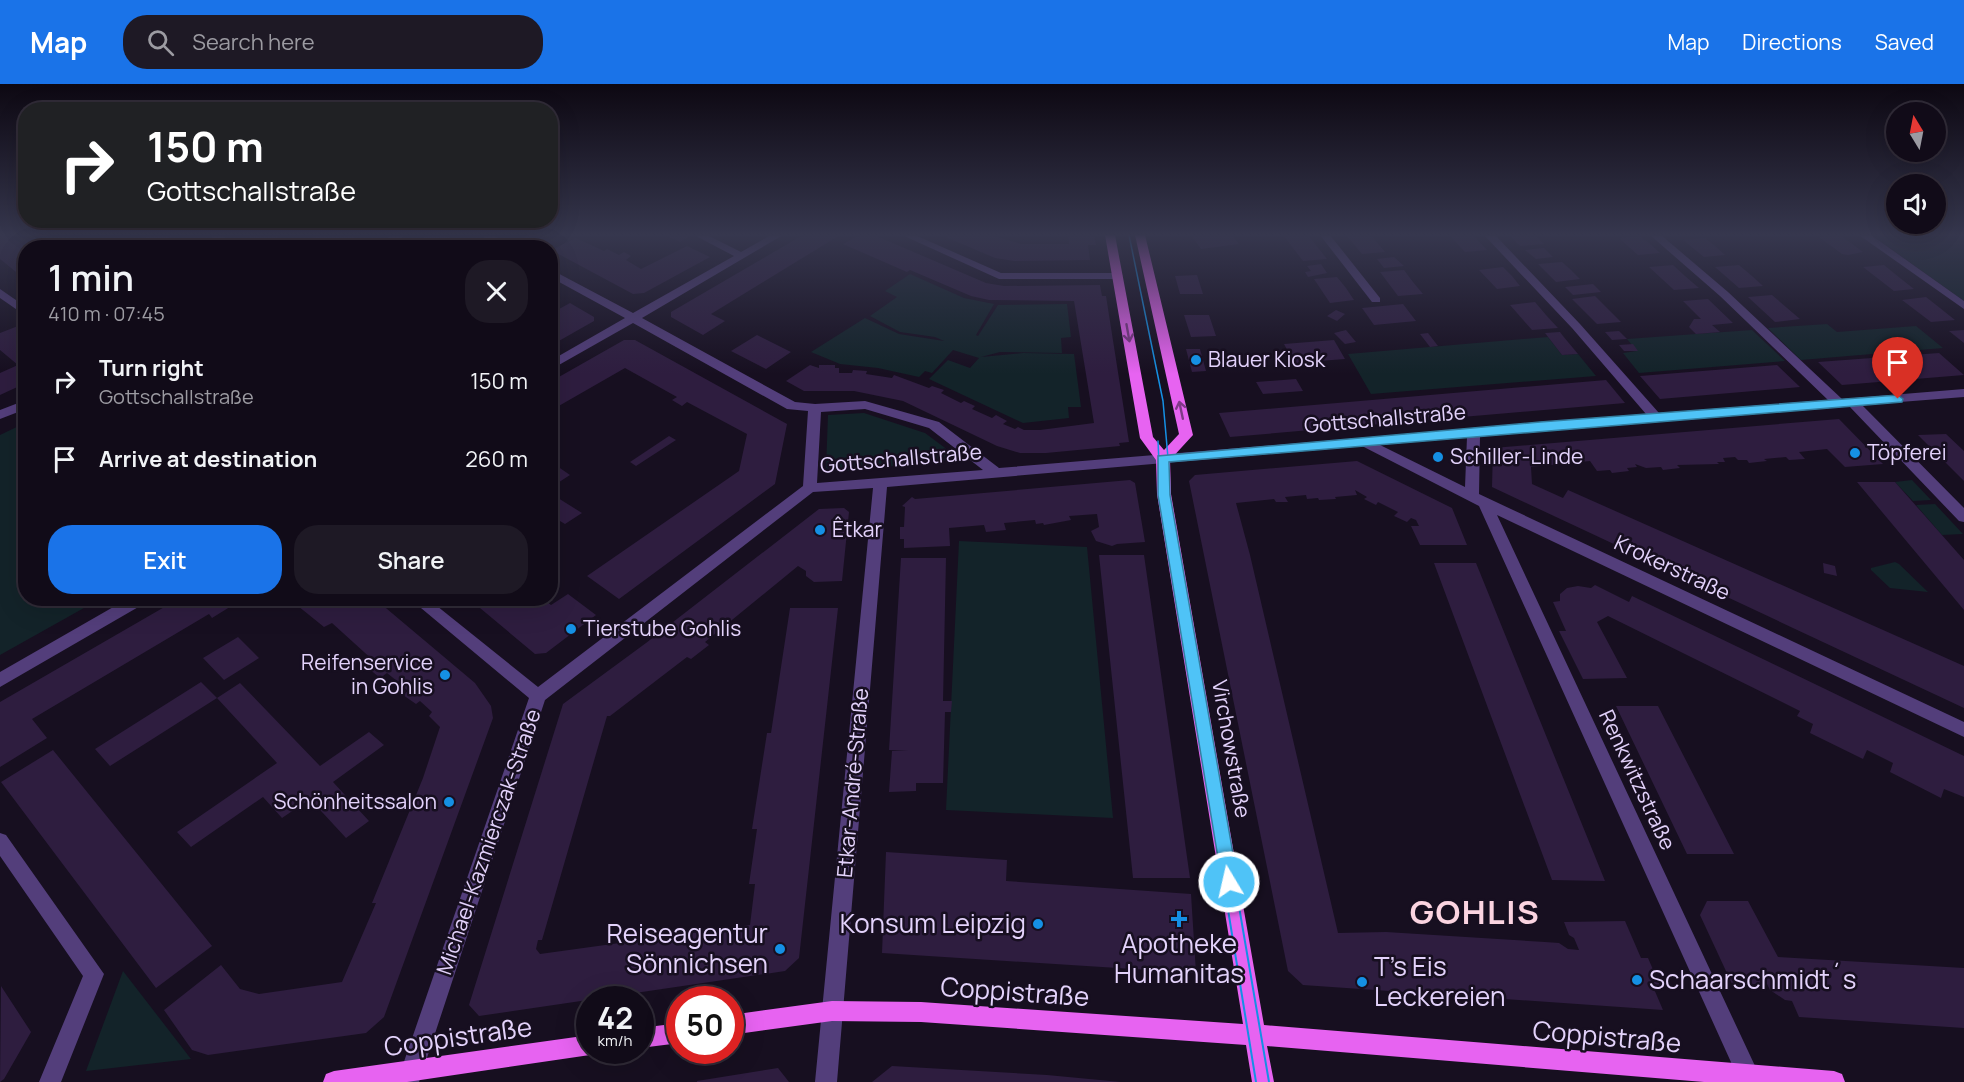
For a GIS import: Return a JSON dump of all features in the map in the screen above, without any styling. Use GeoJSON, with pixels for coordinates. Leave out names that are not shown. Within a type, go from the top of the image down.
{"type":"FeatureCollection","features":[{"type":"Feature","properties":{"kind":"main road"},"geometry":{"type":"LineString","coordinates":[[1118,282],[1147,438],[1163,459],[1186,435],[1151,282]]}},
{"type":"Feature","properties":{"kind":"main road","name":"Virchowstraße"},"geometry":{"type":"LineString","coordinates":[[1163,459],[1164,495],[1263,1082]]}},
{"type":"Feature","properties":{"kind":"main road","name":"Coppistraße"},"geometry":{"type":"LineString","coordinates":[[744,1023],[832,1011],[921,1012],[1254,1035],[1834,1082]]}},
{"type":"Feature","properties":{"kind":"main road","name":"Coppistraße"},"geometry":{"type":"LineString","coordinates":[[334,1082],[410,1076],[576,1047]]}},
{"type":"Feature","properties":{"kind":"street"},"geometry":{"type":"LineString","coordinates":[[567,282],[792,406],[815,408],[865,405],[934,425],[996,473]]}},
{"type":"Feature","properties":{"kind":"street"},"geometry":{"type":"LineString","coordinates":[[558,361],[698,282]]}},
{"type":"Feature","properties":{"kind":"street"},"geometry":{"type":"LineString","coordinates":[[1362,282],[1376,300]]}},
{"type":"Feature","properties":{"kind":"street"},"geometry":{"type":"LineString","coordinates":[[1534,282],[1656,417]]}},
{"type":"Feature","properties":{"kind":"street"},"geometry":{"type":"LineString","coordinates":[[1709,282],[1847,403],[1964,517]]}},
{"type":"Feature","properties":{"kind":"street"},"geometry":{"type":"LineString","coordinates":[[1930,282],[1964,306]]}},
{"type":"Feature","properties":{"kind":"street"},"geometry":{"type":"LineString","coordinates":[[0,292],[18,307]]}},
{"type":"Feature","properties":{"kind":"street","name":"Gottschallstraße"},"geometry":{"type":"LineString","coordinates":[[810,488],[1964,393]]}},
{"type":"Feature","properties":{"kind":"street"},"geometry":{"type":"LineString","coordinates":[[0,415],[18,407]]}},
{"type":"Feature","properties":{"kind":"street"},"geometry":{"type":"LineString","coordinates":[[810,488],[815,408]]}},
{"type":"Feature","properties":{"kind":"street","name":"Renkwitzstraße"},"geometry":{"type":"LineString","coordinates":[[1474,432],[1479,500],[1748,1076]]}},
{"type":"Feature","properties":{"kind":"street","name":"Krokerstraße"},"geometry":{"type":"LineString","coordinates":[[1364,442],[1479,500],[1964,730]]}},
{"type":"Feature","properties":{"kind":"street","name":"Etkar-André-Straße"},"geometry":{"type":"LineString","coordinates":[[826,1082],[880,483]]}},
{"type":"Feature","properties":{"kind":"street","name":"Michael-Kazmierczak-Straße"},"geometry":{"type":"LineString","coordinates":[[410,1076],[538,696],[810,488]]}},
{"type":"Feature","properties":{"kind":"street"},"geometry":{"type":"LineString","coordinates":[[0,680],[128,606]]}},
{"type":"Feature","properties":{"kind":"street"},"geometry":{"type":"LineString","coordinates":[[426,606],[538,696]]}},
{"type":"Feature","properties":{"kind":"street"},"geometry":{"type":"LineString","coordinates":[[0,841],[94,974],[50,1082]]}},
{"type":"Feature","properties":{"kind":"shaded area"},"geometry":{"type":"Polygon","coordinates":[[[899,282],[927,282],[964,298],[994,304],[976,335],[978,336],[998,305],[1067,304],[1071,337],[1061,338],[1062,353],[1000,352],[981,357],[1023,353],[1074,354],[1081,407],[1068,407],[1069,418],[1023,423],[929,379],[948,360],[970,368],[979,358],[953,350],[932,373],[925,371],[919,377],[878,368],[840,364],[811,352],[865,318],[899,334],[944,341],[935,337],[900,332],[870,316],[897,297],[885,291],[899,282]]]}},
{"type":"Feature","properties":{"kind":"shaded area"},"geometry":{"type":"Polygon","coordinates":[[[1937,282],[1964,282],[1964,301],[1937,282]]]}},
{"type":"Feature","properties":{"kind":"shaded area"},"geometry":{"type":"Polygon","coordinates":[[[1827,324],[1837,332],[1916,326],[1943,348],[1801,360],[1768,328],[1827,324]]]}},
{"type":"Feature","properties":{"kind":"shaded area"},"geometry":{"type":"Polygon","coordinates":[[[1752,330],[1785,361],[1639,373],[1623,353],[1637,351],[1627,339],[1752,330]]]}},
{"type":"Feature","properties":{"kind":"shaded area"},"geometry":{"type":"Polygon","coordinates":[[[1548,337],[1562,355],[1578,354],[1596,376],[1371,394],[1348,354],[1548,337]]]}},
{"type":"Feature","properties":{"kind":"shaded area"},"geometry":{"type":"Polygon","coordinates":[[[864,413],[925,433],[960,459],[838,472],[826,468],[828,415],[864,413]]]}},
{"type":"Feature","properties":{"kind":"shaded area"},"geometry":{"type":"Polygon","coordinates":[[[18,426],[18,606],[88,606],[0,655],[0,435],[18,426]]]}},
{"type":"Feature","properties":{"kind":"shaded area"},"geometry":{"type":"Polygon","coordinates":[[[1912,480],[1931,500],[1913,501],[1895,482],[1912,480]]]}},
{"type":"Feature","properties":{"kind":"shaded area"},"geometry":{"type":"Polygon","coordinates":[[[1935,504],[1963,534],[1942,535],[1916,505],[1935,504]]]}},
{"type":"Feature","properties":{"kind":"shaded area"},"geometry":{"type":"Polygon","coordinates":[[[959,541],[1087,547],[1113,818],[946,810],[959,541]]]}},
{"type":"Feature","properties":{"kind":"shaded area"},"geometry":{"type":"Polygon","coordinates":[[[1895,562],[1928,592],[1890,588],[1871,570],[1871,568],[1895,562]]]}},
{"type":"Feature","properties":{"kind":"shaded area"},"geometry":{"type":"Polygon","coordinates":[[[123,971],[191,1059],[86,1071],[123,971]]]}},
{"type":"Feature","properties":{"kind":"building"},"geometry":{"type":"Polygon","coordinates":[[[610,282],[665,282],[644,293],[633,294],[610,282]]]}},
{"type":"Feature","properties":{"kind":"building"},"geometry":{"type":"Polygon","coordinates":[[[723,282],[764,282],[711,314],[725,321],[703,335],[671,317],[671,312],[723,282]]]}},
{"type":"Feature","properties":{"kind":"building"},"geometry":{"type":"Polygon","coordinates":[[[937,282],[983,282],[1004,286],[1100,285],[1102,296],[1106,296],[1129,442],[1119,443],[1120,446],[1046,453],[1020,453],[997,446],[903,401],[854,391],[804,391],[786,381],[810,365],[819,368],[819,365],[835,365],[835,368],[839,368],[839,373],[852,373],[853,370],[867,371],[866,374],[892,378],[894,375],[929,388],[932,386],[944,390],[941,393],[961,403],[964,401],[975,406],[972,409],[992,418],[996,415],[1007,421],[1003,424],[1015,429],[1018,427],[1024,430],[1040,430],[1094,423],[1074,301],[989,300],[971,296],[937,282]]]}},
{"type":"Feature","properties":{"kind":"building"},"geometry":{"type":"Polygon","coordinates":[[[1177,282],[1199,282],[1203,294],[1180,294],[1177,282]]]}},
{"type":"Feature","properties":{"kind":"building"},"geometry":{"type":"Polygon","coordinates":[[[1316,282],[1341,282],[1354,300],[1330,303],[1316,282]]]}},
{"type":"Feature","properties":{"kind":"building"},"geometry":{"type":"Polygon","coordinates":[[[1387,282],[1413,282],[1423,294],[1398,296],[1387,282]]]}},
{"type":"Feature","properties":{"kind":"building"},"geometry":{"type":"Polygon","coordinates":[[[1490,282],[1516,282],[1520,286],[1497,289],[1490,282]]]}},
{"type":"Feature","properties":{"kind":"building"},"geometry":{"type":"Polygon","coordinates":[[[1665,282],[1692,282],[1699,288],[1674,290],[1665,282]]]}},
{"type":"Feature","properties":{"kind":"building"},"geometry":{"type":"Polygon","coordinates":[[[1732,282],[1758,282],[1763,286],[1739,288],[1732,282]]]}},
{"type":"Feature","properties":{"kind":"building"},"geometry":{"type":"Polygon","coordinates":[[[1882,282],[1905,282],[1914,289],[1894,291],[1882,282]]]}},
{"type":"Feature","properties":{"kind":"building"},"geometry":{"type":"Polygon","coordinates":[[[1593,284],[1601,292],[1573,295],[1565,287],[1593,284]]]}},
{"type":"Feature","properties":{"kind":"building"},"geometry":{"type":"Polygon","coordinates":[[[1772,295],[1800,319],[1775,322],[1748,297],[1772,295]]]}},
{"type":"Feature","properties":{"kind":"building"},"geometry":{"type":"Polygon","coordinates":[[[1595,296],[1621,322],[1597,324],[1572,299],[1595,296]]]}},
{"type":"Feature","properties":{"kind":"building"},"geometry":{"type":"Polygon","coordinates":[[[1926,297],[1955,320],[1931,322],[1902,300],[1926,297]]]}},
{"type":"Feature","properties":{"kind":"building"},"geometry":{"type":"Polygon","coordinates":[[[1708,299],[1733,323],[1712,325],[1720,332],[1696,334],[1689,327],[1694,319],[1701,319],[1683,301],[1708,299]]]}},
{"type":"Feature","properties":{"kind":"building"},"geometry":{"type":"Polygon","coordinates":[[[1535,302],[1558,328],[1532,330],[1510,305],[1535,302]]]}},
{"type":"Feature","properties":{"kind":"building"},"geometry":{"type":"Polygon","coordinates":[[[570,303],[594,317],[594,321],[558,341],[558,310],[570,303]]]}},
{"type":"Feature","properties":{"kind":"building"},"geometry":{"type":"Polygon","coordinates":[[[1403,304],[1416,321],[1374,325],[1362,308],[1403,304]]]}},
{"type":"Feature","properties":{"kind":"building"},"geometry":{"type":"Polygon","coordinates":[[[1336,310],[1345,314],[1337,321],[1327,316],[1336,310]]]}},
{"type":"Feature","properties":{"kind":"building"},"geometry":{"type":"Polygon","coordinates":[[[1184,315],[1209,315],[1216,336],[1191,337],[1184,315]]]}},
{"type":"Feature","properties":{"kind":"building"},"geometry":{"type":"Polygon","coordinates":[[[18,326],[18,365],[0,350],[0,333],[18,326]]]}},
{"type":"Feature","properties":{"kind":"building"},"geometry":{"type":"Polygon","coordinates":[[[1346,330],[1356,342],[1345,344],[1334,333],[1346,330]]]}},
{"type":"Feature","properties":{"kind":"building"},"geometry":{"type":"Polygon","coordinates":[[[1964,330],[1964,343],[1949,331],[1964,330]]]}},
{"type":"Feature","properties":{"kind":"building"},"geometry":{"type":"Polygon","coordinates":[[[1619,331],[1627,339],[1612,340],[1605,332],[1619,331]]]}},
{"type":"Feature","properties":{"kind":"building"},"geometry":{"type":"Polygon","coordinates":[[[1560,332],[1578,354],[1562,355],[1545,333],[1560,332]]]}},
{"type":"Feature","properties":{"kind":"building"},"geometry":{"type":"Polygon","coordinates":[[[1428,333],[1438,346],[1430,347],[1420,334],[1428,333]]]}},
{"type":"Feature","properties":{"kind":"building"},"geometry":{"type":"Polygon","coordinates":[[[757,335],[791,352],[766,369],[731,351],[757,335]]]}},
{"type":"Feature","properties":{"kind":"building"},"geometry":{"type":"Polygon","coordinates":[[[624,340],[635,340],[787,424],[775,484],[619,599],[587,576],[739,471],[747,434],[687,402],[682,406],[672,400],[677,397],[625,368],[558,406],[558,377],[624,340]]]}},
{"type":"Feature","properties":{"kind":"building"},"geometry":{"type":"Polygon","coordinates":[[[1334,340],[1345,359],[1294,363],[1284,344],[1334,340]]]}},
{"type":"Feature","properties":{"kind":"building"},"geometry":{"type":"Polygon","coordinates":[[[1633,344],[1638,351],[1624,351],[1619,345],[1633,344]]]}},
{"type":"Feature","properties":{"kind":"building","name":"Blauer Kiosk"},"geometry":{"type":"Polygon","coordinates":[[[1186,349],[1200,349],[1206,371],[1192,372],[1186,349]]]}},
{"type":"Feature","properties":{"kind":"building"},"geometry":{"type":"Polygon","coordinates":[[[1939,353],[1964,375],[1842,385],[1818,362],[1939,353]]]}},
{"type":"Feature","properties":{"kind":"building"},"geometry":{"type":"Polygon","coordinates":[[[18,365],[18,387],[0,395],[0,373],[18,365]]]}},
{"type":"Feature","properties":{"kind":"building"},"geometry":{"type":"Polygon","coordinates":[[[1777,365],[1800,387],[1660,399],[1640,376],[1777,365]]]}},
{"type":"Feature","properties":{"kind":"building"},"geometry":{"type":"Polygon","coordinates":[[[1296,379],[1303,391],[1263,394],[1256,382],[1296,379]]]}},
{"type":"Feature","properties":{"kind":"building"},"geometry":{"type":"Polygon","coordinates":[[[1606,380],[1625,403],[1230,437],[1219,413],[1606,380]]]}},
{"type":"Feature","properties":{"kind":"building"},"geometry":{"type":"Polygon","coordinates":[[[1839,419],[1883,464],[1845,467],[1827,449],[1799,452],[1805,459],[1789,460],[1786,457],[1749,463],[1747,460],[1738,460],[1735,457],[1723,458],[1725,462],[1717,462],[1719,464],[1677,465],[1680,468],[1663,470],[1661,467],[1646,468],[1635,464],[1637,467],[1627,468],[1629,471],[1612,473],[1610,470],[1597,471],[1590,461],[1531,467],[1532,484],[1563,498],[1568,490],[1964,666],[1964,708],[1492,487],[1493,448],[1839,419]]]}},
{"type":"Feature","properties":{"kind":"building"},"geometry":{"type":"Polygon","coordinates":[[[1946,434],[1964,451],[1964,481],[1918,435],[1946,434]]]}},
{"type":"Feature","properties":{"kind":"building"},"geometry":{"type":"Polygon","coordinates":[[[669,436],[676,440],[636,466],[630,462],[669,436]]]}},
{"type":"Feature","properties":{"kind":"building"},"geometry":{"type":"Polygon","coordinates":[[[1357,461],[1452,508],[1467,545],[1420,545],[1411,526],[1419,526],[1416,520],[1411,518],[1407,522],[1394,516],[1398,512],[1378,502],[1376,505],[1364,499],[1367,497],[1355,490],[1357,495],[1335,497],[1336,499],[1307,499],[1306,495],[1285,497],[1288,502],[1276,502],[1274,499],[1236,503],[1338,933],[1386,932],[1545,942],[1559,943],[1568,949],[1579,950],[1564,922],[1625,921],[1641,958],[1648,958],[1661,988],[1654,989],[1663,1010],[1303,985],[1288,971],[1189,481],[1195,475],[1357,461]]]}},
{"type":"Feature","properties":{"kind":"building"},"geometry":{"type":"Polygon","coordinates":[[[558,467],[570,475],[558,483],[558,467]]]}},
{"type":"Feature","properties":{"kind":"building"},"geometry":{"type":"Polygon","coordinates":[[[1130,480],[1135,483],[1145,542],[1112,546],[1096,541],[1091,531],[1099,527],[1097,514],[1069,516],[1071,520],[1044,525],[1043,523],[1036,524],[1035,520],[1004,523],[1006,530],[986,532],[984,525],[949,528],[950,546],[904,548],[904,539],[900,539],[900,527],[904,527],[905,507],[902,506],[912,497],[915,499],[1130,480]]]}},
{"type":"Feature","properties":{"kind":"building"},"geometry":{"type":"Polygon","coordinates":[[[1857,482],[1895,482],[1964,560],[1964,610],[1857,482]]]}},
{"type":"Feature","properties":{"kind":"building"},"geometry":{"type":"Polygon","coordinates":[[[558,498],[582,513],[565,524],[558,520],[558,498]]]}},
{"type":"Feature","properties":{"kind":"building"},"geometry":{"type":"Polygon","coordinates":[[[844,508],[849,512],[842,581],[814,582],[806,576],[806,571],[798,566],[705,642],[709,645],[691,659],[687,657],[607,716],[542,940],[538,940],[536,949],[540,954],[750,925],[755,884],[749,884],[757,829],[752,829],[767,733],[771,733],[790,608],[838,608],[799,958],[785,971],[683,986],[666,986],[666,988],[654,990],[654,986],[576,986],[576,1002],[479,1016],[469,1005],[563,704],[819,509],[844,508]]]}},
{"type":"Feature","properties":{"kind":"building"},"geometry":{"type":"Polygon","coordinates":[[[1099,555],[1144,555],[1190,878],[1133,878],[1099,555]]]}},
{"type":"Feature","properties":{"kind":"building"},"geometry":{"type":"Polygon","coordinates":[[[901,558],[946,558],[943,701],[952,701],[951,712],[945,712],[943,783],[916,783],[916,791],[889,792],[892,751],[908,751],[889,750],[901,558]]]}},
{"type":"Feature","properties":{"kind":"building"},"geometry":{"type":"Polygon","coordinates":[[[1434,563],[1476,563],[1605,881],[1552,880],[1434,563]]]}},
{"type":"Feature","properties":{"kind":"building"},"geometry":{"type":"Polygon","coordinates":[[[1823,563],[1835,566],[1837,576],[1824,573],[1823,563]]]}},
{"type":"Feature","properties":{"kind":"building"},"geometry":{"type":"Polygon","coordinates":[[[1595,585],[1629,602],[1632,596],[1964,756],[1964,797],[1944,789],[1941,798],[1890,772],[1893,763],[1867,750],[1863,759],[1810,733],[1813,724],[1797,716],[1800,711],[1608,616],[1597,622],[1627,678],[1583,679],[1559,631],[1566,631],[1553,602],[1560,601],[1560,594],[1567,588],[1578,586],[1591,588],[1595,585]]]}},
{"type":"Feature","properties":{"kind":"building"},"geometry":{"type":"Polygon","coordinates":[[[568,594],[596,615],[546,653],[535,654],[478,606],[558,606],[558,600],[568,594]]]}},
{"type":"Feature","properties":{"kind":"building"},"geometry":{"type":"Polygon","coordinates":[[[166,606],[231,606],[212,618],[209,614],[32,719],[47,738],[0,767],[0,702],[166,606]]]}},
{"type":"Feature","properties":{"kind":"building"},"geometry":{"type":"Polygon","coordinates":[[[298,606],[384,606],[475,683],[491,706],[493,718],[384,1017],[366,1033],[208,1055],[192,1050],[164,1010],[221,965],[240,989],[259,994],[342,982],[376,903],[372,903],[423,778],[440,727],[429,716],[432,712],[420,701],[416,704],[403,695],[408,691],[397,681],[387,673],[380,678],[367,667],[375,662],[332,623],[324,627],[298,606]]]}},
{"type":"Feature","properties":{"kind":"building"},"geometry":{"type":"Polygon","coordinates":[[[238,637],[259,658],[224,680],[203,658],[238,637]]]}},
{"type":"Feature","properties":{"kind":"building"},"geometry":{"type":"Polygon","coordinates":[[[201,682],[217,698],[110,766],[95,749],[201,682]]]}},
{"type":"Feature","properties":{"kind":"building"},"geometry":{"type":"Polygon","coordinates":[[[240,683],[320,766],[369,732],[384,745],[333,782],[369,821],[346,838],[310,799],[282,818],[263,797],[191,847],[177,832],[277,763],[217,698],[240,683]]]}},
{"type":"Feature","properties":{"kind":"building"},"geometry":{"type":"Polygon","coordinates":[[[1616,706],[1658,706],[1734,854],[1687,854],[1616,706]]]}},
{"type":"Feature","properties":{"kind":"building"},"geometry":{"type":"Polygon","coordinates":[[[53,750],[212,946],[156,988],[1,782],[53,750]]]}},
{"type":"Feature","properties":{"kind":"building","name":"Konsum Leipzig"},"geometry":{"type":"Polygon","coordinates":[[[886,852],[1007,860],[1006,881],[1191,894],[1196,973],[882,953],[886,852]]]}},
{"type":"Feature","properties":{"kind":"building"},"geometry":{"type":"Polygon","coordinates":[[[1707,901],[1748,901],[1778,957],[1964,968],[1964,1028],[1799,1017],[1792,1001],[1785,1000],[1770,990],[1767,984],[1732,984],[1700,915],[1707,901]]]}},
{"type":"Feature","properties":{"kind":"building"},"geometry":{"type":"Polygon","coordinates":[[[1,986],[31,1032],[4,1079],[0,1082],[1,986]]]}},
{"type":"Feature","properties":{"kind":"building"},"geometry":{"type":"Polygon","coordinates":[[[892,1066],[1047,1075],[1121,1082],[872,1082],[892,1066]]]}},
{"type":"Feature","properties":{"kind":"building"},"geometry":{"type":"Polygon","coordinates":[[[778,1068],[789,1082],[697,1082],[697,1081],[778,1068]]]}},
{"type":"Feature","properties":{"kind":"tram line"},"geometry":{"type":"LineString","coordinates":[[1139,282],[1163,401],[1168,458],[1168,495],[1209,733]]}},
{"type":"Feature","properties":{"kind":"tram line"},"geometry":{"type":"LineString","coordinates":[[1158,441],[1160,486]]}},
{"type":"Feature","properties":{"kind":"tram line"},"geometry":{"type":"LineString","coordinates":[[1193,693],[1199,733]]}},
{"type":"Feature","properties":{"kind":"tram line"},"geometry":{"type":"LineString","coordinates":[[1199,731],[1256,1082]]}},
{"type":"Feature","properties":{"kind":"tram line"},"geometry":{"type":"LineString","coordinates":[[1209,731],[1269,1082]]}},
{"type":"Feature","properties":{"kind":"place","name":"Blauer Kiosk"},"geometry":{"type":"Point","coordinates":[1196,360]}},
{"type":"Feature","properties":{"kind":"place","name":"Töpferei"},"geometry":{"type":"Point","coordinates":[1855,453]}},
{"type":"Feature","properties":{"kind":"place","name":"Schiller-Linde"},"geometry":{"type":"Point","coordinates":[1438,457]}},
{"type":"Feature","properties":{"kind":"place","name":"Êtkar"},"geometry":{"type":"Point","coordinates":[820,530]}},
{"type":"Feature","properties":{"kind":"place","name":"Tierstube Gohlis"},"geometry":{"type":"Point","coordinates":[571,629]}},
{"type":"Feature","properties":{"kind":"place","name":"Reifenservice in Gohlis"},"geometry":{"type":"Point","coordinates":[445,675]}},
{"type":"Feature","properties":{"kind":"place","name":"Schönheitssalon"},"geometry":{"type":"Point","coordinates":[449,802]}},
{"type":"Feature","properties":{"kind":"place","name":"Apotheke Humanitas"},"geometry":{"type":"Point","coordinates":[1179,919]}},
{"type":"Feature","properties":{"kind":"place","name":"Konsum Leipzig"},"geometry":{"type":"Point","coordinates":[1038,924]}},
{"type":"Feature","properties":{"kind":"place","name":"Reiseagentur Sönnichsen"},"geometry":{"type":"Point","coordinates":[780,949]}},
{"type":"Feature","properties":{"kind":"place","name":"Schaarschmidt´s"},"geometry":{"type":"Point","coordinates":[1637,980]}},
{"type":"Feature","properties":{"kind":"place","name":"T's Eis Leckereien"},"geometry":{"type":"Point","coordinates":[1362,982]}},
{"type":"Feature","properties":{"kind":"district","name":"GOHLIS"},"geometry":{"type":"Point","coordinates":[1475,912]}},
{"type":"Feature","properties":{"kind":"route"},"geometry":{"type":"LineString","coordinates":[[1229,882],[1164,495],[1163,459],[1540,426],[1898,399]]}}]}
